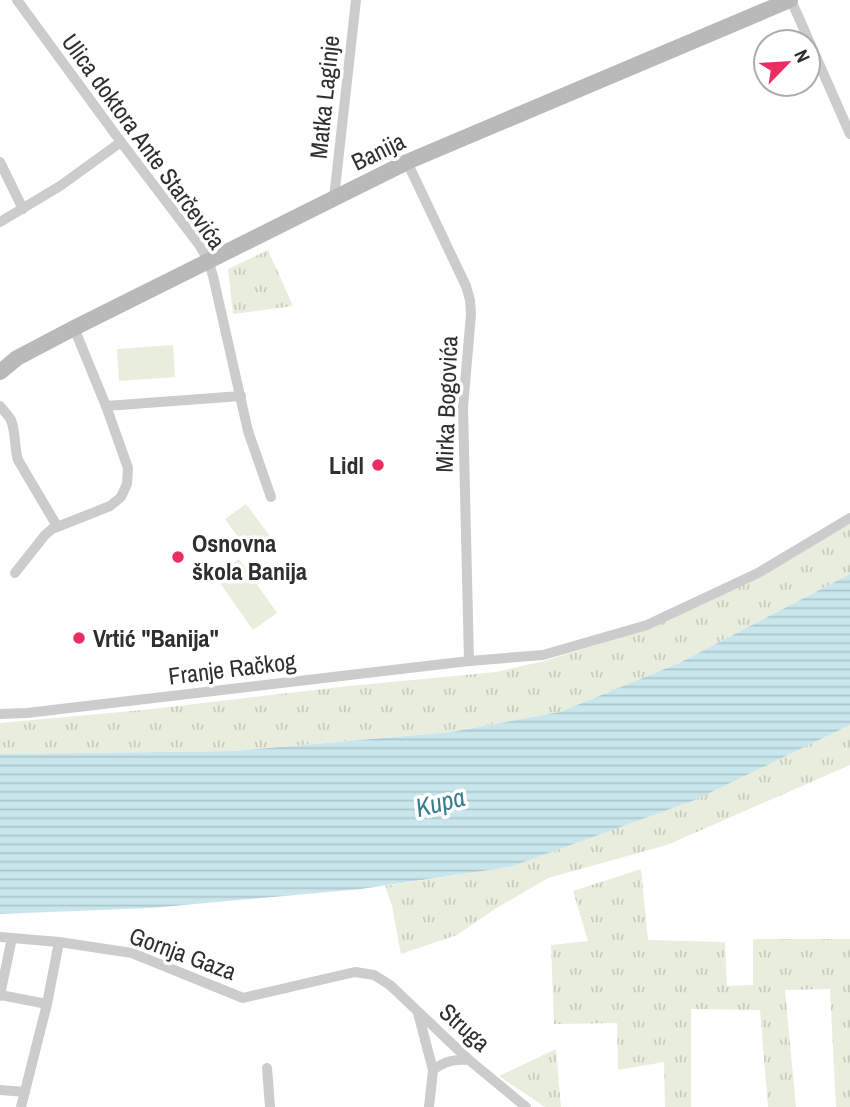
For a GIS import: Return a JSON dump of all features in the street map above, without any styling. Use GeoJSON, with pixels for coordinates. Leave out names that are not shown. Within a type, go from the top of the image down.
{"type":"FeatureCollection","features":[{"type":"Feature","properties":{"kind":"main road","name":"Banija"},"geometry":{"type":"LineString","coordinates":[[0,372],[17,358],[74,328],[407,162],[790,0]]}},
{"type":"Feature","properties":{"kind":"street","name":"Ulica doktora Ante Starčevića"},"geometry":{"type":"LineString","coordinates":[[17,0],[208,260],[248,431],[271,497]]}},
{"type":"Feature","properties":{"kind":"street","name":"Matka Laginje"},"geometry":{"type":"LineString","coordinates":[[334,198],[356,0]]}},
{"type":"Feature","properties":{"kind":"street"},"geometry":{"type":"LineString","coordinates":[[790,0],[850,134]]}},
{"type":"Feature","properties":{"kind":"street"},"geometry":{"type":"LineString","coordinates":[[0,222],[60,186],[121,142]]}},
{"type":"Feature","properties":{"kind":"street"},"geometry":{"type":"LineString","coordinates":[[0,162],[23,209]]}},
{"type":"Feature","properties":{"kind":"street","name":"Mirka Bogovića"},"geometry":{"type":"LineString","coordinates":[[407,162],[466,286],[470,300],[463,407],[469,661]]}},
{"type":"Feature","properties":{"kind":"street"},"geometry":{"type":"LineString","coordinates":[[15,573],[45,535],[57,526],[110,506],[121,498],[127,484],[128,468],[74,328]]}},
{"type":"Feature","properties":{"kind":"street"},"geometry":{"type":"LineString","coordinates":[[106,406],[241,396]]}},
{"type":"Feature","properties":{"kind":"street"},"geometry":{"type":"LineString","coordinates":[[0,406],[11,421],[18,460],[57,526]]}},
{"type":"Feature","properties":{"kind":"street","name":"Franje Račkog"},"geometry":{"type":"LineString","coordinates":[[0,713],[27,713],[469,661],[543,655],[647,625],[758,573],[850,518]]}},
{"type":"Feature","properties":{"kind":"street"},"geometry":{"type":"LineString","coordinates":[[6,937],[0,995],[47,1004]]}},
{"type":"Feature","properties":{"kind":"street","name":"Gornja Gaza"},"geometry":{"type":"LineString","coordinates":[[6,937],[132,953],[243,998],[355,972],[374,975],[390,985],[418,1013]]}},
{"type":"Feature","properties":{"kind":"street"},"geometry":{"type":"LineString","coordinates":[[21,1107],[47,1004],[59,942]]}},
{"type":"Feature","properties":{"kind":"street","name":"Struga"},"geometry":{"type":"LineString","coordinates":[[418,1013],[526,1107]]}},
{"type":"Feature","properties":{"kind":"street","name":"Struga"},"geometry":{"type":"LineString","coordinates":[[418,1013],[433,1070],[429,1107]]}},
{"type":"Feature","properties":{"kind":"street"},"geometry":{"type":"LineString","coordinates":[[433,1070],[442,1063],[455,1059],[469,1060]]}},
{"type":"Feature","properties":{"kind":"street"},"geometry":{"type":"LineString","coordinates":[[267,1068],[270,1107]]}},
{"type":"Feature","properties":{"kind":"street"},"geometry":{"type":"LineString","coordinates":[[0,1100],[0,1090],[25,1092]]}},
{"type":"Feature","properties":{"kind":"green space"},"geometry":{"type":"Polygon","coordinates":[[[268,250],[293,306],[233,314],[228,269],[268,250]]]}},
{"type":"Feature","properties":{"kind":"green space"},"geometry":{"type":"Polygon","coordinates":[[[173,345],[175,377],[119,381],[117,349],[173,345]]]}},
{"type":"Feature","properties":{"kind":"green space"},"geometry":{"type":"Polygon","coordinates":[[[246,504],[272,539],[250,554],[225,519],[246,504]]]}},
{"type":"Feature","properties":{"kind":"green space"},"geometry":{"type":"Polygon","coordinates":[[[850,521],[850,574],[679,663],[561,712],[451,732],[234,751],[0,754],[0,723],[496,672],[544,661],[648,629],[850,521]]]}},
{"type":"Feature","properties":{"kind":"green space"},"geometry":{"type":"Polygon","coordinates":[[[239,559],[277,613],[253,630],[215,576],[239,559]]]}},
{"type":"Feature","properties":{"kind":"green space"},"geometry":{"type":"Polygon","coordinates":[[[850,725],[850,765],[667,845],[548,878],[457,935],[401,954],[392,906],[385,886],[510,867],[694,800],[850,725]]]}},
{"type":"Feature","properties":{"kind":"green space"},"geometry":{"type":"Polygon","coordinates":[[[641,869],[648,940],[725,942],[727,986],[753,985],[753,939],[850,939],[850,1107],[836,1107],[830,989],[785,990],[796,1107],[768,1107],[760,1010],[691,1009],[691,1107],[665,1107],[664,1062],[618,1070],[617,1023],[554,1024],[551,945],[588,941],[573,891],[641,869]]]}},
{"type":"Feature","properties":{"kind":"green space"},"geometry":{"type":"Polygon","coordinates":[[[556,1049],[561,1107],[545,1107],[499,1076],[556,1049]]]}},
{"type":"Feature","properties":{"kind":"water","name":"Kupa"},"geometry":{"type":"Polygon","coordinates":[[[850,574],[850,725],[695,800],[510,867],[361,889],[151,908],[0,914],[0,754],[234,751],[451,732],[560,712],[679,663],[850,574]]]}},
{"type":"Feature","properties":{"kind":"place","name":"Lidl"},"geometry":{"type":"Point","coordinates":[378,465]}},
{"type":"Feature","properties":{"kind":"place","name":"Osnovna škola Banija"},"geometry":{"type":"Point","coordinates":[178,557]}},
{"type":"Feature","properties":{"kind":"place","name":"Vrtić \"Banija\""},"geometry":{"type":"Point","coordinates":[79,638]}}]}
